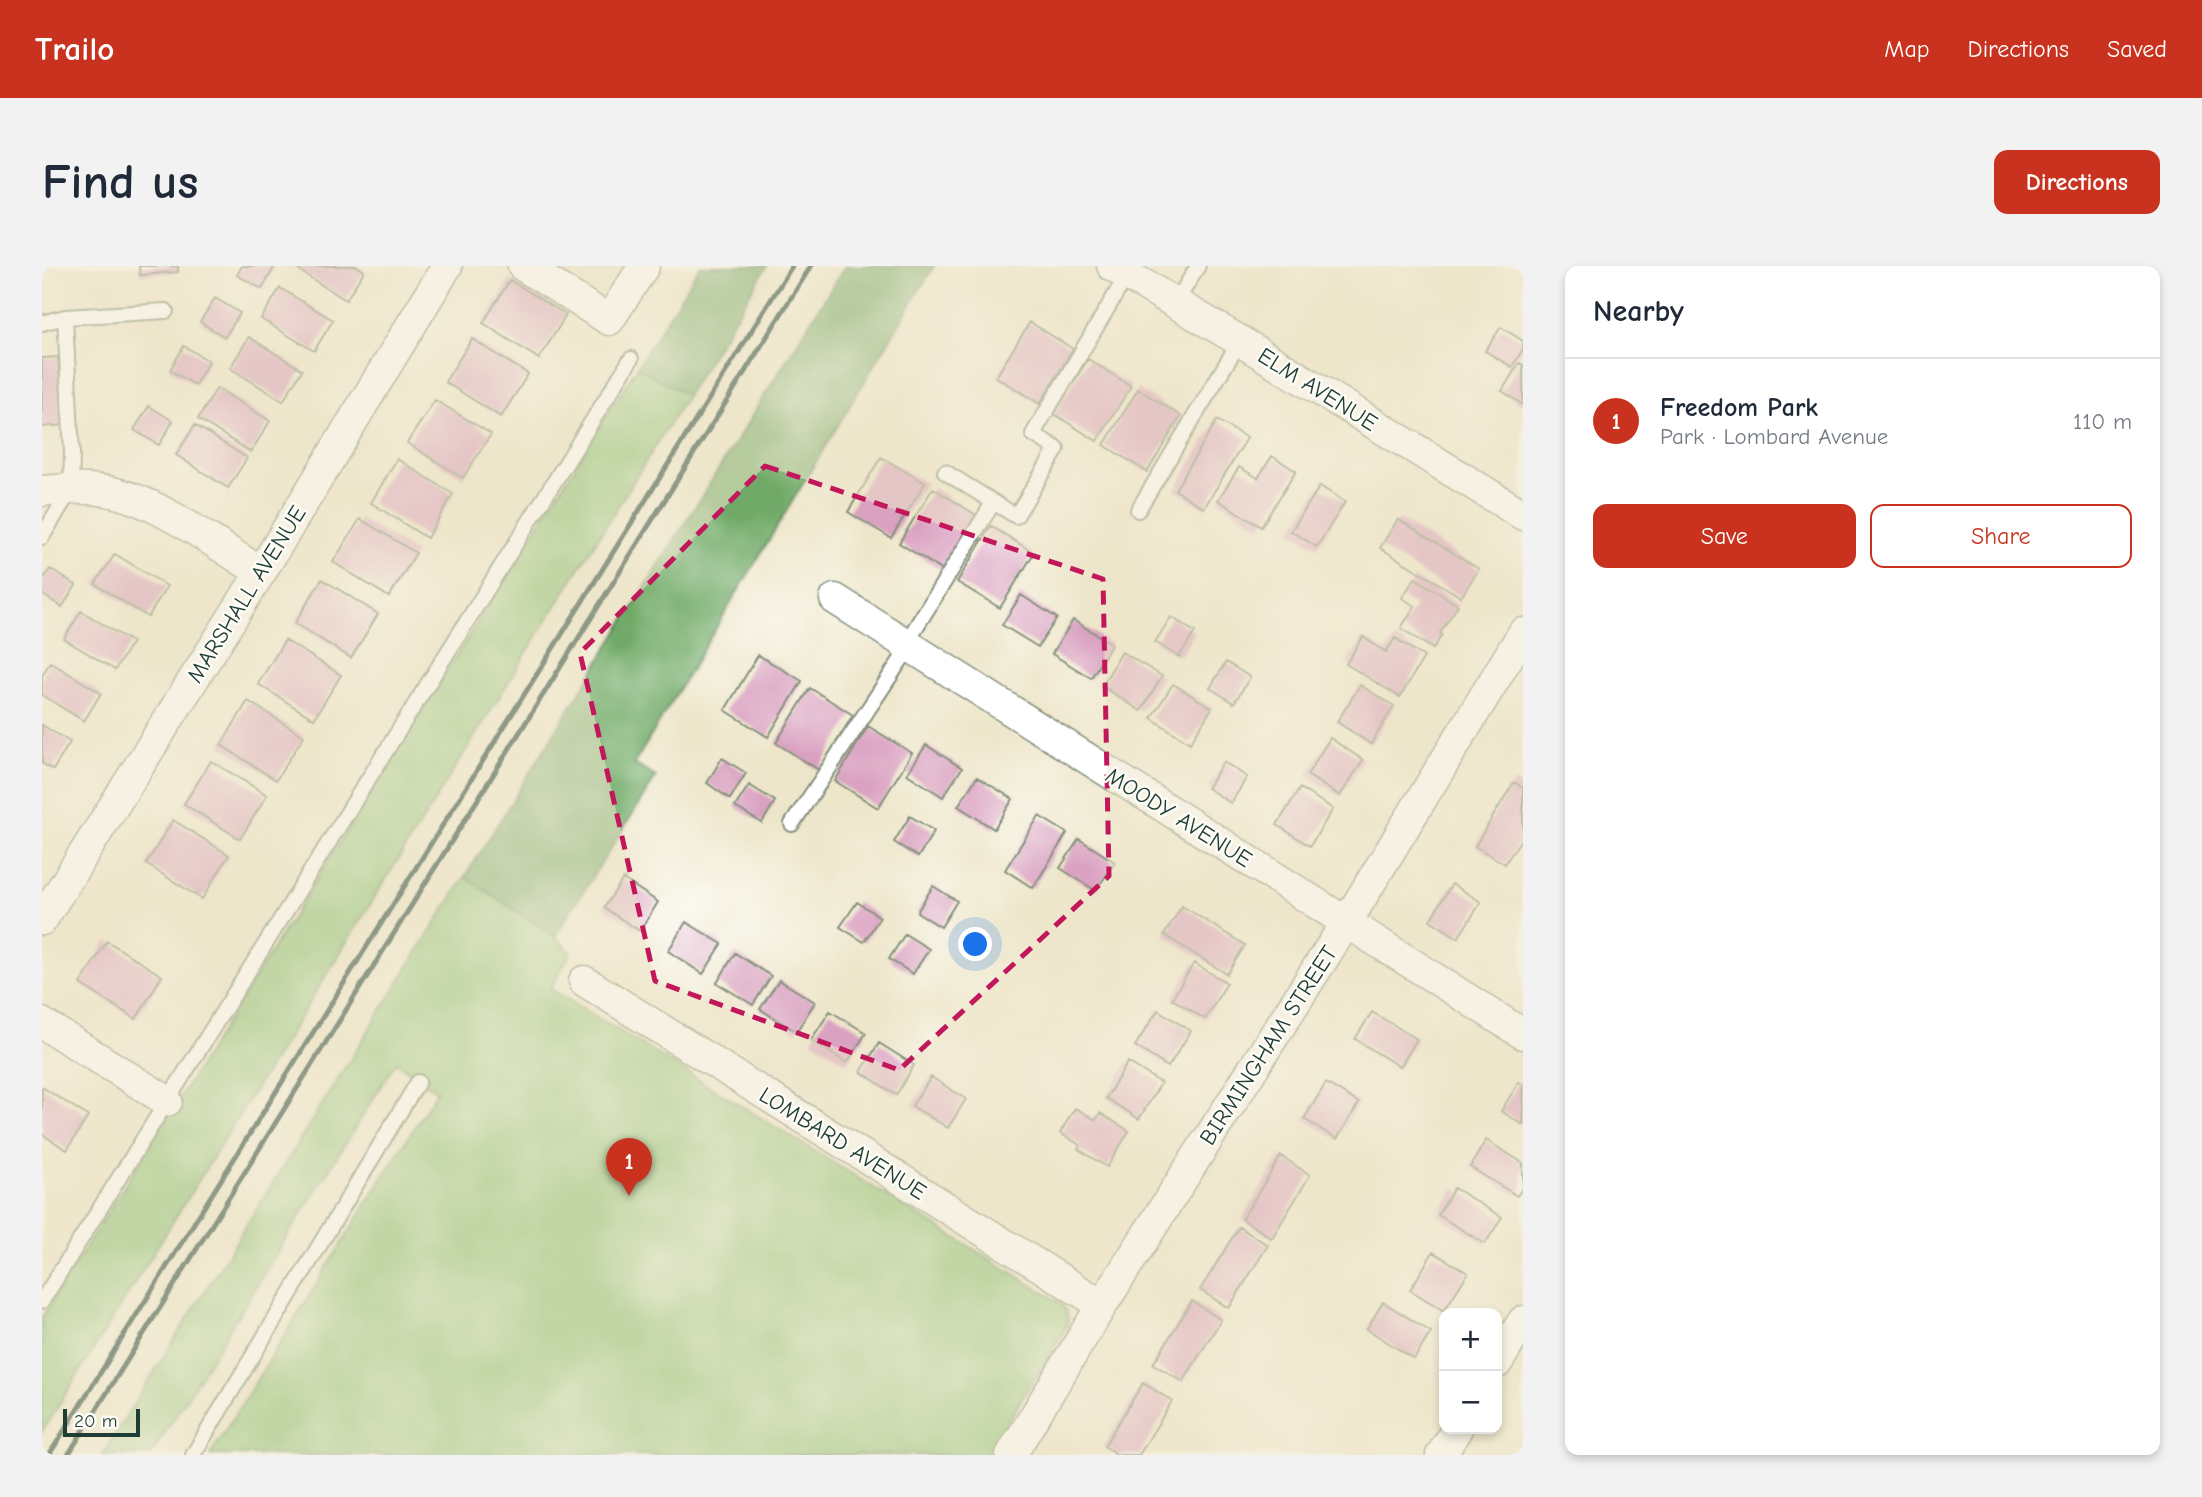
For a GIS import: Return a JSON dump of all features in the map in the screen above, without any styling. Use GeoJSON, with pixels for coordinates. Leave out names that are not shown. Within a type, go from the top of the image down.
{"type":"FeatureCollection","features":[{"type":"Feature","properties":{"kind":"street","name":"MARSHALL AVENUE"},"geometry":{"type":"LineString","coordinates":[[42,920],[261,572],[447,266]]}},
{"type":"Feature","properties":{"kind":"street"},"geometry":{"type":"LineString","coordinates":[[523,266],[608,320],[644,266]]}},
{"type":"Feature","properties":{"kind":"street","name":"ELM AVENUE"},"geometry":{"type":"LineString","coordinates":[[1119,270],[1523,515]]}},
{"type":"Feature","properties":{"kind":"street"},"geometry":{"type":"LineString","coordinates":[[56,490],[107,491],[165,513],[261,572]]}},
{"type":"Feature","properties":{"kind":"street","name":"MOODY AVENUE"},"geometry":{"type":"LineString","coordinates":[[835,599],[1523,1034]]}},
{"type":"Feature","properties":{"kind":"street","name":"BIRMINGHAM STREET"},"geometry":{"type":"LineString","coordinates":[[1012,1455],[1102,1305],[1346,923],[1523,633]]}},
{"type":"Feature","properties":{"kind":"street","name":"LOMBARD AVENUE"},"geometry":{"type":"LineString","coordinates":[[584,981],[1102,1305]]}},
{"type":"Feature","properties":{"kind":"street"},"geometry":{"type":"LineString","coordinates":[[42,1023],[167,1101]]}},
{"type":"Feature","properties":{"kind":"street"},"geometry":{"type":"LineString","coordinates":[[1502,1355],[1523,1321]]}},
{"type":"Feature","properties":{"kind":"street"},"geometry":{"type":"LineString","coordinates":[[1441,1455],[1454,1434]]}},
{"type":"Feature","properties":{"kind":"lane"},"geometry":{"type":"LineString","coordinates":[[1175,304],[1198,266]]}},
{"type":"Feature","properties":{"kind":"lane"},"geometry":{"type":"LineString","coordinates":[[945,472],[1016,516],[1057,449],[1033,434],[1119,270]]}},
{"type":"Feature","properties":{"kind":"lane"},"geometry":{"type":"LineString","coordinates":[[42,323],[65,317],[166,311]]}},
{"type":"Feature","properties":{"kind":"lane"},"geometry":{"type":"LineString","coordinates":[[42,537],[56,490],[72,453],[65,317]]}},
{"type":"Feature","properties":{"kind":"lane"},"geometry":{"type":"LineString","coordinates":[[1138,510],[1240,341]]}},
{"type":"Feature","properties":{"kind":"lane"},"geometry":{"type":"LineString","coordinates":[[42,1301],[631,359]]}},
{"type":"Feature","properties":{"kind":"lane"},"geometry":{"type":"LineString","coordinates":[[792,824],[908,645],[993,503]]}},
{"type":"Feature","properties":{"kind":"lane"},"geometry":{"type":"LineString","coordinates":[[193,1455],[418,1082]]}},
{"type":"Feature","properties":{"kind":"highlighted area"},"geometry":{"type":"Polygon","coordinates":[[[765,466],[1103,579],[1109,876],[899,1070],[655,981],[580,653],[765,466]]]}},
{"type":"Feature","properties":{"kind":"green space"},"geometry":{"type":"Polygon","coordinates":[[[700,266],[767,266],[687,395],[637,367],[700,266]]]}},
{"type":"Feature","properties":{"kind":"green space"},"geometry":{"type":"Polygon","coordinates":[[[845,266],[934,266],[634,764],[656,777],[555,936],[465,877],[845,266]]]}},
{"type":"Feature","properties":{"kind":"green space"},"geometry":{"type":"Polygon","coordinates":[[[637,367],[687,395],[42,1432],[42,1317],[637,367]]]}},
{"type":"Feature","properties":{"kind":"green space"},"geometry":{"type":"Polygon","coordinates":[[[465,877],[555,936],[571,952],[551,989],[1061,1304],[1068,1315],[1067,1326],[987,1455],[210,1455],[437,1091],[396,1062],[151,1455],[102,1455],[465,877]]]}},
{"type":"Feature","properties":{"kind":"building"},"geometry":{"type":"Polygon","coordinates":[[[139,266],[178,266],[178,272],[140,275],[139,266]]]}},
{"type":"Feature","properties":{"kind":"building"},"geometry":{"type":"Polygon","coordinates":[[[242,266],[275,266],[262,289],[237,275],[242,266]]]}},
{"type":"Feature","properties":{"kind":"building"},"geometry":{"type":"Polygon","coordinates":[[[300,266],[357,266],[364,271],[346,300],[298,270],[300,266]]]}},
{"type":"Feature","properties":{"kind":"building"},"geometry":{"type":"Polygon","coordinates":[[[510,280],[566,315],[539,359],[483,323],[510,280]]]}},
{"type":"Feature","properties":{"kind":"building"},"geometry":{"type":"Polygon","coordinates":[[[280,288],[333,320],[314,351],[261,319],[280,288]]]}},
{"type":"Feature","properties":{"kind":"building"},"geometry":{"type":"Polygon","coordinates":[[[215,298],[240,313],[225,337],[200,322],[215,298]]]}},
{"type":"Feature","properties":{"kind":"building"},"geometry":{"type":"Polygon","coordinates":[[[1030,322],[1073,349],[1040,404],[996,377],[1030,322]]]}},
{"type":"Feature","properties":{"kind":"building"},"geometry":{"type":"Polygon","coordinates":[[[1501,327],[1523,341],[1523,349],[1512,367],[1485,351],[1501,327]]]}},
{"type":"Feature","properties":{"kind":"building"},"geometry":{"type":"Polygon","coordinates":[[[249,337],[302,370],[283,401],[230,368],[249,337]]]}},
{"type":"Feature","properties":{"kind":"building"},"geometry":{"type":"Polygon","coordinates":[[[472,339],[528,374],[501,417],[445,382],[472,339]]]}},
{"type":"Feature","properties":{"kind":"building"},"geometry":{"type":"Polygon","coordinates":[[[184,346],[209,361],[195,385],[170,370],[184,346]]]}},
{"type":"Feature","properties":{"kind":"building"},"geometry":{"type":"Polygon","coordinates":[[[58,357],[64,425],[42,427],[42,358],[58,357]]]}},
{"type":"Feature","properties":{"kind":"building"},"geometry":{"type":"Polygon","coordinates":[[[1088,359],[1131,386],[1097,441],[1054,414],[1088,359]]]}},
{"type":"Feature","properties":{"kind":"building"},"geometry":{"type":"Polygon","coordinates":[[[1519,363],[1523,365],[1523,405],[1502,391],[1519,363]]]}},
{"type":"Feature","properties":{"kind":"building"},"geometry":{"type":"Polygon","coordinates":[[[217,388],[270,421],[251,452],[198,419],[217,388]]]}},
{"type":"Feature","properties":{"kind":"building"},"geometry":{"type":"Polygon","coordinates":[[[1138,389],[1181,416],[1147,472],[1104,445],[1138,389]]]}},
{"type":"Feature","properties":{"kind":"building"},"geometry":{"type":"Polygon","coordinates":[[[435,400],[491,434],[463,478],[407,443],[435,400]]]}},
{"type":"Feature","properties":{"kind":"building"},"geometry":{"type":"Polygon","coordinates":[[[149,406],[173,421],[159,445],[134,430],[149,406]]]}},
{"type":"Feature","properties":{"kind":"building"},"geometry":{"type":"Polygon","coordinates":[[[1217,420],[1247,438],[1204,508],[1175,490],[1217,420]]]}},
{"type":"Feature","properties":{"kind":"building"},"geometry":{"type":"Polygon","coordinates":[[[195,425],[247,458],[228,488],[176,455],[195,425]]]}},
{"type":"Feature","properties":{"kind":"building"},"geometry":{"type":"Polygon","coordinates":[[[1272,456],[1296,471],[1261,527],[1218,500],[1239,467],[1258,478],[1272,456]]]}},
{"type":"Feature","properties":{"kind":"building"},"geometry":{"type":"Polygon","coordinates":[[[881,457],[925,483],[891,538],[848,512],[881,457]]]}},
{"type":"Feature","properties":{"kind":"building"},"geometry":{"type":"Polygon","coordinates":[[[397,459],[453,494],[427,538],[371,503],[397,459]]]}},
{"type":"Feature","properties":{"kind":"building"},"geometry":{"type":"Polygon","coordinates":[[[1320,486],[1345,502],[1317,547],[1291,531],[1320,486]]]}},
{"type":"Feature","properties":{"kind":"building"},"geometry":{"type":"Polygon","coordinates":[[[933,488],[976,515],[942,570],[899,543],[933,488]]]}},
{"type":"Feature","properties":{"kind":"building"},"geometry":{"type":"Polygon","coordinates":[[[360,519],[416,553],[389,597],[333,562],[360,519]]]}},
{"type":"Feature","properties":{"kind":"building"},"geometry":{"type":"Polygon","coordinates":[[[1398,519],[1479,569],[1461,597],[1380,548],[1398,519]]]}},
{"type":"Feature","properties":{"kind":"building"},"geometry":{"type":"Polygon","coordinates":[[[991,526],[1034,553],[1000,608],[957,582],[991,526]]]}},
{"type":"Feature","properties":{"kind":"building"},"geometry":{"type":"Polygon","coordinates":[[[115,554],[167,586],[148,617],[95,584],[115,554]]]}},
{"type":"Feature","properties":{"kind":"building"},"geometry":{"type":"Polygon","coordinates":[[[50,569],[76,585],[62,607],[42,594],[42,581],[50,569]]]}},
{"type":"Feature","properties":{"kind":"building"},"geometry":{"type":"Polygon","coordinates":[[[1415,578],[1458,605],[1433,649],[1401,628],[1415,606],[1402,598],[1415,578]]]}},
{"type":"Feature","properties":{"kind":"building"},"geometry":{"type":"Polygon","coordinates":[[[322,579],[378,614],[351,658],[295,623],[322,579]]]}},
{"type":"Feature","properties":{"kind":"building"},"geometry":{"type":"Polygon","coordinates":[[[1021,595],[1057,618],[1038,647],[1002,625],[1021,595]]]}},
{"type":"Feature","properties":{"kind":"building"},"geometry":{"type":"Polygon","coordinates":[[[81,611],[132,642],[115,670],[64,639],[81,611]]]}},
{"type":"Feature","properties":{"kind":"building"},"geometry":{"type":"Polygon","coordinates":[[[1171,617],[1195,632],[1179,657],[1155,642],[1171,617]]]}},
{"type":"Feature","properties":{"kind":"building"},"geometry":{"type":"Polygon","coordinates":[[[1073,620],[1112,644],[1091,678],[1052,654],[1073,620]]]}},
{"type":"Feature","properties":{"kind":"building"},"geometry":{"type":"Polygon","coordinates":[[[1363,637],[1386,652],[1395,638],[1424,657],[1400,697],[1346,664],[1363,637]]]}},
{"type":"Feature","properties":{"kind":"building"},"geometry":{"type":"Polygon","coordinates":[[[285,640],[341,675],[314,719],[258,684],[285,640]]]}},
{"type":"Feature","properties":{"kind":"building"},"geometry":{"type":"Polygon","coordinates":[[[1122,652],[1162,676],[1141,711],[1102,686],[1122,652]]]}},
{"type":"Feature","properties":{"kind":"building"},"geometry":{"type":"Polygon","coordinates":[[[758,655],[802,681],[768,737],[725,710],[758,655]]]}},
{"type":"Feature","properties":{"kind":"building"},"geometry":{"type":"Polygon","coordinates":[[[50,662],[101,693],[84,721],[42,695],[42,676],[50,662]]]}},
{"type":"Feature","properties":{"kind":"building"},"geometry":{"type":"Polygon","coordinates":[[[1226,662],[1250,677],[1234,703],[1210,688],[1226,662]]]}},
{"type":"Feature","properties":{"kind":"building"},"geometry":{"type":"Polygon","coordinates":[[[1173,684],[1212,708],[1190,743],[1151,718],[1173,684]]]}},
{"type":"Feature","properties":{"kind":"building"},"geometry":{"type":"Polygon","coordinates":[[[1360,685],[1394,706],[1371,744],[1337,722],[1360,685]]]}},
{"type":"Feature","properties":{"kind":"building"},"geometry":{"type":"Polygon","coordinates":[[[810,688],[853,715],[819,770],[776,743],[810,688]]]}},
{"type":"Feature","properties":{"kind":"building"},"geometry":{"type":"Polygon","coordinates":[[[248,701],[304,736],[276,780],[221,745],[248,701]]]}},
{"type":"Feature","properties":{"kind":"building"},"geometry":{"type":"Polygon","coordinates":[[[42,725],[70,742],[53,770],[42,763],[42,725]]]}},
{"type":"Feature","properties":{"kind":"building"},"geometry":{"type":"Polygon","coordinates":[[[868,726],[912,753],[878,808],[835,781],[868,726]]]}},
{"type":"Feature","properties":{"kind":"building"},"geometry":{"type":"Polygon","coordinates":[[[1330,738],[1363,760],[1340,796],[1307,775],[1330,738]]]}},
{"type":"Feature","properties":{"kind":"building"},"geometry":{"type":"Polygon","coordinates":[[[926,745],[962,768],[943,797],[907,774],[926,745]]]}},
{"type":"Feature","properties":{"kind":"building"},"geometry":{"type":"Polygon","coordinates":[[[722,758],[746,773],[730,799],[707,783],[722,758]]]}},
{"type":"Feature","properties":{"kind":"building"},"geometry":{"type":"Polygon","coordinates":[[[211,761],[267,795],[240,839],[184,804],[211,761]]]}},
{"type":"Feature","properties":{"kind":"building"},"geometry":{"type":"Polygon","coordinates":[[[1224,762],[1247,777],[1231,803],[1207,788],[1224,762]]]}},
{"type":"Feature","properties":{"kind":"building"},"geometry":{"type":"Polygon","coordinates":[[[977,777],[1013,799],[994,829],[958,806],[977,777]]]}},
{"type":"Feature","properties":{"kind":"building"},"geometry":{"type":"Polygon","coordinates":[[[1514,782],[1523,788],[1523,836],[1505,864],[1475,846],[1514,782]]]}},
{"type":"Feature","properties":{"kind":"building"},"geometry":{"type":"Polygon","coordinates":[[[749,785],[775,801],[762,823],[735,807],[749,785]]]}},
{"type":"Feature","properties":{"kind":"building"},"geometry":{"type":"Polygon","coordinates":[[[1300,788],[1333,809],[1310,846],[1277,825],[1300,788]]]}},
{"type":"Feature","properties":{"kind":"building"},"geometry":{"type":"Polygon","coordinates":[[[910,816],[934,831],[918,857],[894,842],[910,816]]]}},
{"type":"Feature","properties":{"kind":"building"},"geometry":{"type":"Polygon","coordinates":[[[1039,816],[1067,833],[1033,888],[1005,870],[1039,816]]]}},
{"type":"Feature","properties":{"kind":"building"},"geometry":{"type":"Polygon","coordinates":[[[173,820],[229,855],[202,899],[146,864],[173,820]]]}},
{"type":"Feature","properties":{"kind":"building"},"geometry":{"type":"Polygon","coordinates":[[[1079,839],[1115,862],[1096,891],[1060,868],[1079,839]]]}},
{"type":"Feature","properties":{"kind":"building"},"geometry":{"type":"Polygon","coordinates":[[[623,879],[658,902],[640,931],[604,908],[623,879]]]}},
{"type":"Feature","properties":{"kind":"building"},"geometry":{"type":"Polygon","coordinates":[[[1452,884],[1481,902],[1458,938],[1430,920],[1452,884]]]}},
{"type":"Feature","properties":{"kind":"building"},"geometry":{"type":"Polygon","coordinates":[[[933,886],[957,901],[941,927],[917,912],[933,886]]]}},
{"type":"Feature","properties":{"kind":"building"},"geometry":{"type":"Polygon","coordinates":[[[857,902],[880,917],[864,942],[840,927],[857,902]]]}},
{"type":"Feature","properties":{"kind":"building"},"geometry":{"type":"Polygon","coordinates":[[[1182,906],[1245,945],[1227,974],[1164,935],[1182,906]]]}},
{"type":"Feature","properties":{"kind":"building"},"geometry":{"type":"Polygon","coordinates":[[[686,922],[722,944],[703,974],[668,951],[686,922]]]}},
{"type":"Feature","properties":{"kind":"building"},"geometry":{"type":"Polygon","coordinates":[[[905,934],[929,949],[913,974],[889,959],[905,934]]]}},
{"type":"Feature","properties":{"kind":"building"},"geometry":{"type":"Polygon","coordinates":[[[107,941],[162,976],[136,1019],[80,984],[107,941]]]}},
{"type":"Feature","properties":{"kind":"building"},"geometry":{"type":"Polygon","coordinates":[[[735,953],[771,976],[753,1005],[717,983],[735,953]]]}},
{"type":"Feature","properties":{"kind":"building"},"geometry":{"type":"Polygon","coordinates":[[[1194,963],[1227,983],[1205,1019],[1172,999],[1194,963]]]}},
{"type":"Feature","properties":{"kind":"building"},"geometry":{"type":"Polygon","coordinates":[[[779,980],[815,1002],[796,1032],[760,1009],[779,980]]]}},
{"type":"Feature","properties":{"kind":"building"},"geometry":{"type":"Polygon","coordinates":[[[1158,1010],[1191,1031],[1168,1067],[1135,1046],[1158,1010]]]}},
{"type":"Feature","properties":{"kind":"building"},"geometry":{"type":"Polygon","coordinates":[[[830,1011],[866,1033],[847,1063],[811,1040],[830,1011]]]}},
{"type":"Feature","properties":{"kind":"building"},"geometry":{"type":"Polygon","coordinates":[[[1372,1012],[1417,1039],[1400,1067],[1355,1039],[1372,1012]]]}},
{"type":"Feature","properties":{"kind":"building"},"geometry":{"type":"Polygon","coordinates":[[[879,1043],[914,1065],[896,1095],[861,1072],[879,1043]]]}},
{"type":"Feature","properties":{"kind":"building"},"geometry":{"type":"Polygon","coordinates":[[[1128,1062],[1161,1083],[1139,1119],[1106,1098],[1128,1062]]]}},
{"type":"Feature","properties":{"kind":"building"},"geometry":{"type":"Polygon","coordinates":[[[931,1077],[966,1099],[948,1128],[912,1106],[931,1077]]]}},
{"type":"Feature","properties":{"kind":"building"},"geometry":{"type":"Polygon","coordinates":[[[1519,1082],[1523,1085],[1523,1125],[1501,1111],[1519,1082]]]}},
{"type":"Feature","properties":{"kind":"building"},"geometry":{"type":"Polygon","coordinates":[[[1326,1083],[1359,1103],[1337,1139],[1304,1119],[1326,1083]]]}},
{"type":"Feature","properties":{"kind":"building"},"geometry":{"type":"Polygon","coordinates":[[[42,1087],[88,1116],[67,1150],[42,1134],[42,1087]]]}},
{"type":"Feature","properties":{"kind":"building"},"geometry":{"type":"Polygon","coordinates":[[[1075,1108],[1096,1120],[1100,1113],[1129,1131],[1107,1167],[1078,1149],[1080,1145],[1060,1133],[1075,1108]]]}},
{"type":"Feature","properties":{"kind":"building"},"geometry":{"type":"Polygon","coordinates":[[[1486,1140],[1523,1163],[1523,1187],[1517,1196],[1470,1167],[1486,1140]]]}},
{"type":"Feature","properties":{"kind":"building"},"geometry":{"type":"Polygon","coordinates":[[[1281,1156],[1310,1175],[1272,1238],[1242,1219],[1281,1156]]]}},
{"type":"Feature","properties":{"kind":"building"},"geometry":{"type":"Polygon","coordinates":[[[1454,1188],[1502,1217],[1485,1244],[1438,1215],[1454,1188]]]}},
{"type":"Feature","properties":{"kind":"building"},"geometry":{"type":"Polygon","coordinates":[[[1239,1227],[1268,1245],[1229,1308],[1200,1290],[1239,1227]]]}},
{"type":"Feature","properties":{"kind":"building"},"geometry":{"type":"Polygon","coordinates":[[[1433,1252],[1468,1273],[1446,1308],[1439,1308],[1410,1290],[1433,1252]]]}},
{"type":"Feature","properties":{"kind":"building"},"geometry":{"type":"Polygon","coordinates":[[[1192,1301],[1221,1320],[1183,1382],[1153,1364],[1192,1301]]]}},
{"type":"Feature","properties":{"kind":"building"},"geometry":{"type":"Polygon","coordinates":[[[1383,1302],[1431,1332],[1414,1359],[1367,1329],[1383,1302]]]}},
{"type":"Feature","properties":{"kind":"building"},"geometry":{"type":"Polygon","coordinates":[[[1143,1383],[1172,1401],[1139,1455],[1118,1455],[1104,1446],[1143,1383]]]}},
{"type":"Feature","properties":{"kind":"railway"},"geometry":{"type":"LineString","coordinates":[[49,1455],[792,266]]}},
{"type":"Feature","properties":{"kind":"railway"},"geometry":{"type":"LineString","coordinates":[[68,1455],[811,266]]}},
{"type":"Feature","properties":{"kind":"place","name":"Freedom Park"},"geometry":{"type":"Point","coordinates":[629,1196]}}]}
